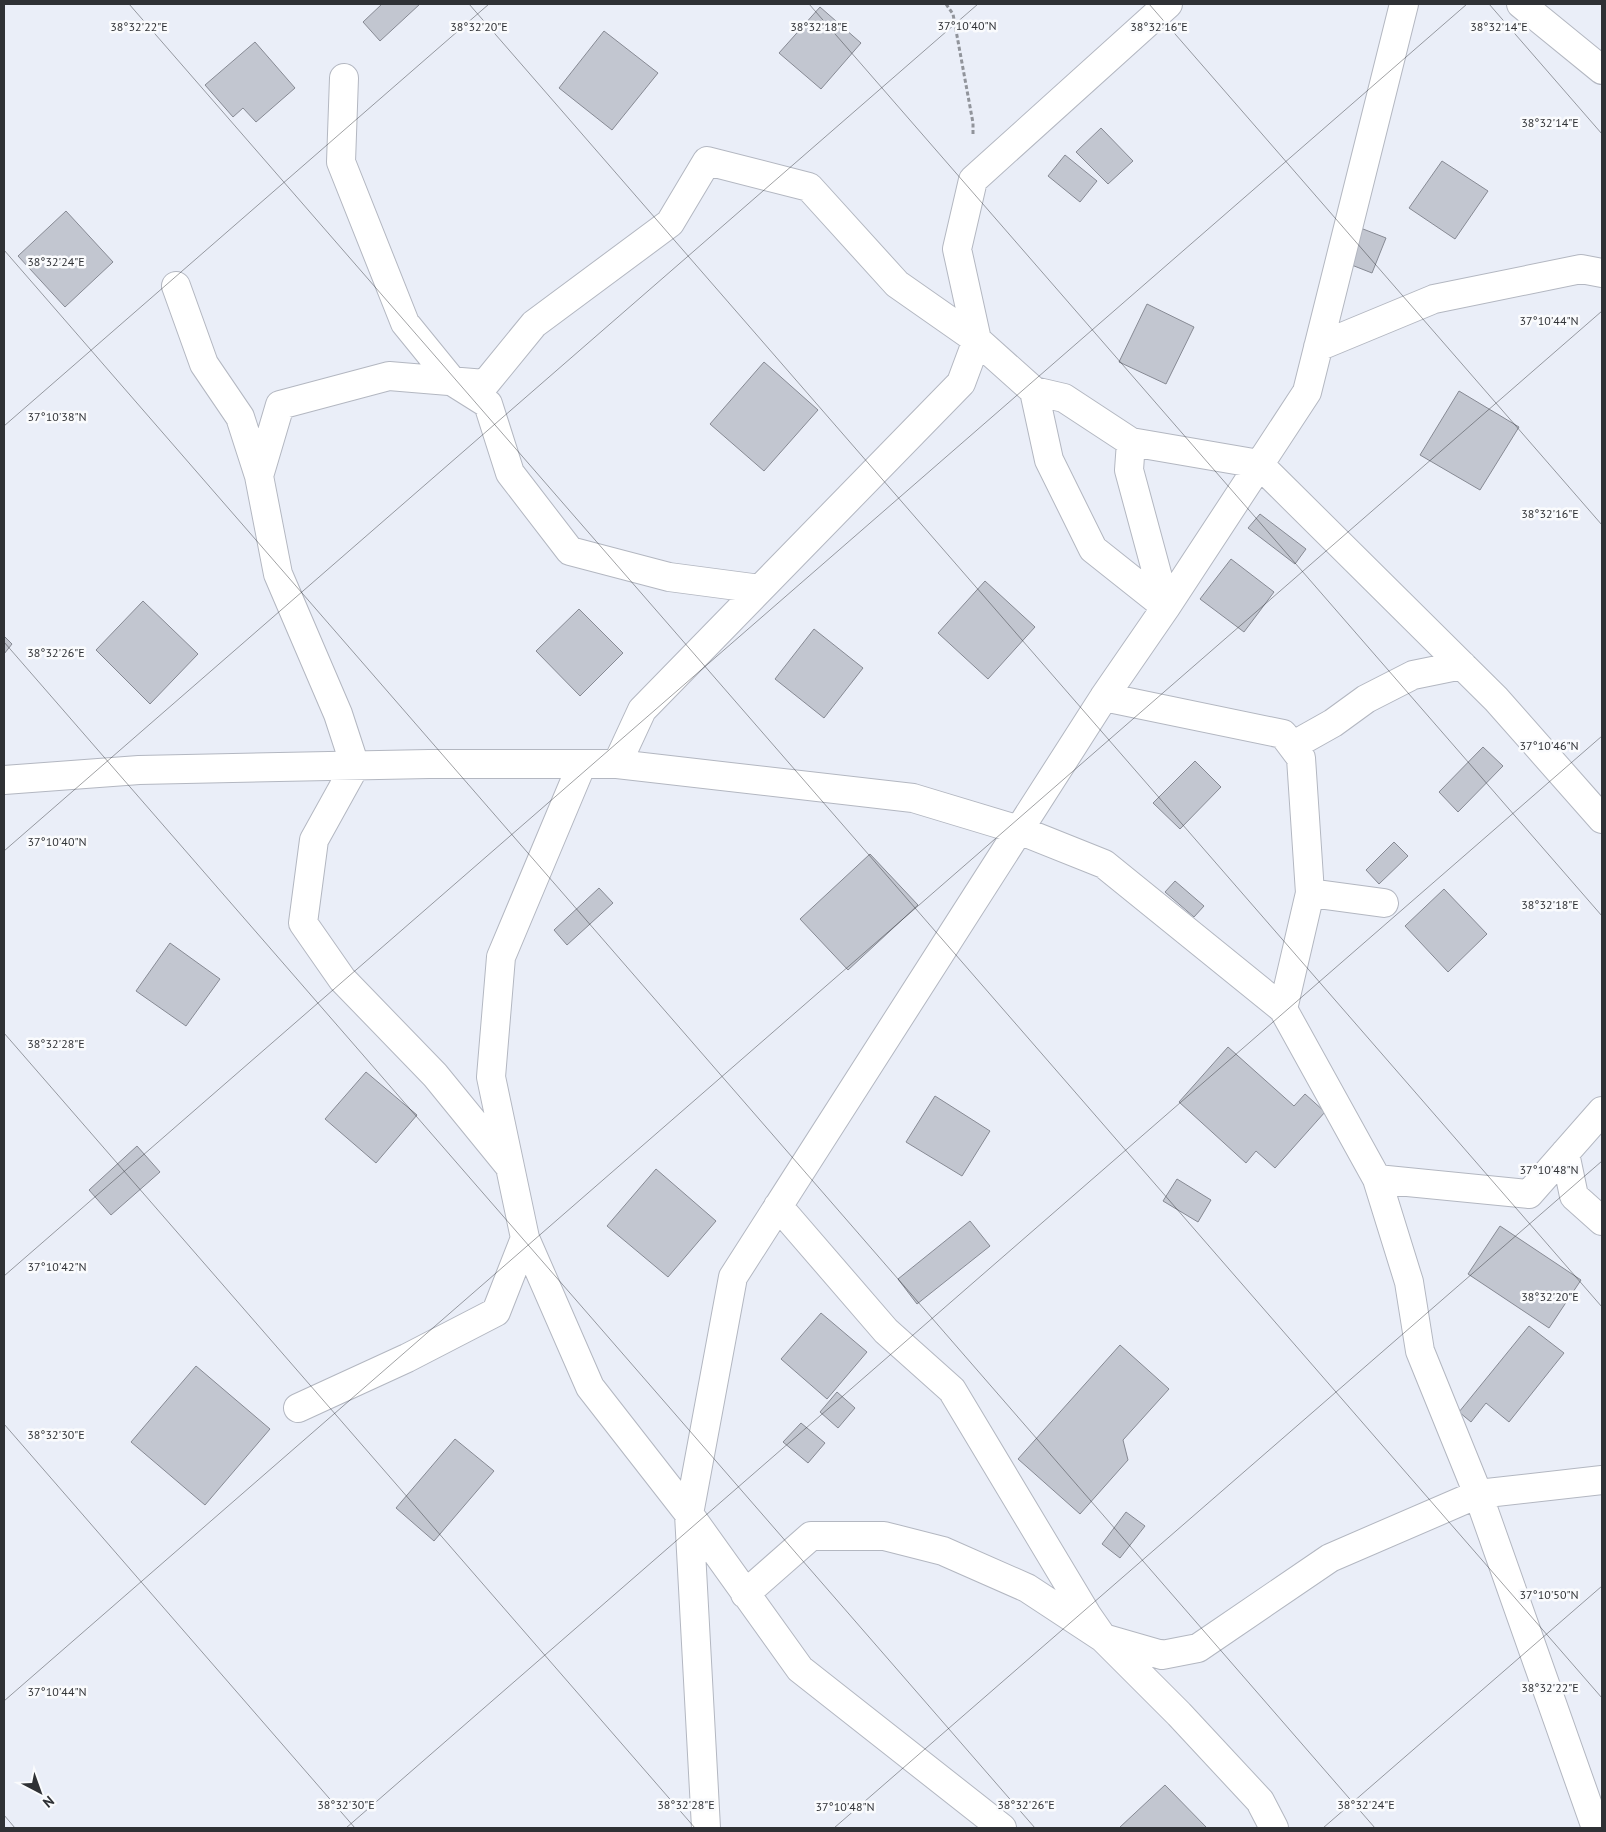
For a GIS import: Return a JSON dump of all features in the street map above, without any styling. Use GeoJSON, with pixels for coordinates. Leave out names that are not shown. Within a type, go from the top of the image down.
{"type":"FeatureCollection","features":[{"type":"Feature","properties":{"kind":"street"},"geometry":{"type":"LineString","coordinates":[[617,764],[642,710],[961,383],[977,340],[957,249],[972,180],[1168,4]]}},
{"type":"Feature","properties":{"kind":"street"},"geometry":{"type":"LineString","coordinates":[[706,1828],[690,1514],[733,1277],[1104,697],[1166,607],[1307,392],[1404,4]]}},
{"type":"Feature","properties":{"kind":"street"},"geometry":{"type":"LineString","coordinates":[[1521,4],[1602,70]]}},
{"type":"Feature","properties":{"kind":"street"},"geometry":{"type":"LineString","coordinates":[[344,78],[341,162],[405,322],[453,382],[488,404],[510,473],[570,551],[669,577],[760,589]]}},
{"type":"Feature","properties":{"kind":"street"},"geometry":{"type":"LineString","coordinates":[[259,476],[280,405],[389,376],[485,384],[534,324],[670,223],[707,161],[809,187],[897,284],[977,340],[1034,391],[1064,398],[1131,442],[1259,464],[1496,699],[1602,819]]}},
{"type":"Feature","properties":{"kind":"street"},"geometry":{"type":"LineString","coordinates":[[1318,347],[1434,299],[1582,269],[1602,273]]}},
{"type":"Feature","properties":{"kind":"street"},"geometry":{"type":"LineString","coordinates":[[176,286],[204,364],[240,417],[259,476],[278,574],[338,714],[355,766],[314,840],[303,923],[342,979],[435,1075],[510,1166]]}},
{"type":"Feature","properties":{"kind":"street"},"geometry":{"type":"LineString","coordinates":[[1034,391],[1049,460],[1093,549],[1166,607]]}},
{"type":"Feature","properties":{"kind":"street"},"geometry":{"type":"LineString","coordinates":[[1131,442],[1129,470],[1166,607]]}},
{"type":"Feature","properties":{"kind":"street"},"geometry":{"type":"LineString","coordinates":[[1292,746],[1332,723],[1366,699],[1413,675],[1462,665]]}},
{"type":"Feature","properties":{"kind":"street"},"geometry":{"type":"LineString","coordinates":[[1104,697],[1283,734],[1301,758],[1310,893],[1283,1009]]}},
{"type":"Feature","properties":{"kind":"street"},"geometry":{"type":"LineString","coordinates":[[582,764],[501,957],[491,1077],[525,1238],[590,1387],[690,1514],[800,1670],[1002,1828]]}},
{"type":"Feature","properties":{"kind":"street"},"geometry":{"type":"LineString","coordinates":[[4,780],[139,770],[617,764],[913,798],[1019,830],[1104,864],[1283,1009],[1378,1179],[1409,1282],[1420,1352],[1478,1494],[1596,1828]]}},
{"type":"Feature","properties":{"kind":"street"},"geometry":{"type":"LineString","coordinates":[[1310,893],[1384,903]]}},
{"type":"Feature","properties":{"kind":"street"},"geometry":{"type":"LineString","coordinates":[[1378,1179],[1528,1194],[1602,1111]]}},
{"type":"Feature","properties":{"kind":"street"},"geometry":{"type":"LineString","coordinates":[[1565,1153],[1574,1196],[1602,1221]]}},
{"type":"Feature","properties":{"kind":"street"},"geometry":{"type":"LineString","coordinates":[[778,1206],[886,1331],[952,1390],[1103,1638],[1162,1654],[1198,1648],[1330,1558],[1478,1494],[1602,1480]]}},
{"type":"Feature","properties":{"kind":"street"},"geometry":{"type":"LineString","coordinates":[[298,1408],[407,1358],[496,1312],[525,1238]]}},
{"type":"Feature","properties":{"kind":"street"},"geometry":{"type":"LineString","coordinates":[[746,1594],[811,1536],[884,1536],[942,1551],[1027,1588],[1103,1638],[1179,1714],[1260,1801],[1274,1828]]}},
{"type":"Feature","properties":{"kind":"path"},"geometry":{"type":"LineString","coordinates":[[946,4],[953,14],[974,123],[972,180]]}},
{"type":"Feature","properties":{"kind":"building"},"geometry":{"type":"Polygon","coordinates":[[[382,4],[420,4],[380,41],[363,22],[382,4]]]}},
{"type":"Feature","properties":{"kind":"building"},"geometry":{"type":"Polygon","coordinates":[[[820,7],[861,43],[821,89],[779,53],[820,7]]]}},
{"type":"Feature","properties":{"kind":"building"},"geometry":{"type":"Polygon","coordinates":[[[604,31],[658,73],[612,130],[559,88],[604,31]]]}},
{"type":"Feature","properties":{"kind":"building"},"geometry":{"type":"Polygon","coordinates":[[[255,42],[295,88],[256,122],[243,108],[233,117],[205,85],[255,42]]]}},
{"type":"Feature","properties":{"kind":"building"},"geometry":{"type":"Polygon","coordinates":[[[1101,128],[1133,161],[1108,184],[1076,152],[1101,128]]]}},
{"type":"Feature","properties":{"kind":"building"},"geometry":{"type":"Polygon","coordinates":[[[1065,155],[1097,181],[1080,202],[1048,176],[1065,155]]]}},
{"type":"Feature","properties":{"kind":"building"},"geometry":{"type":"Polygon","coordinates":[[[1442,161],[1488,191],[1455,239],[1409,208],[1442,161]]]}},
{"type":"Feature","properties":{"kind":"building"},"geometry":{"type":"Polygon","coordinates":[[[66,211],[113,262],[65,307],[18,256],[66,211]]]}},
{"type":"Feature","properties":{"kind":"building"},"geometry":{"type":"Polygon","coordinates":[[[1358,227],[1386,238],[1372,273],[1344,262],[1358,227]]]}},
{"type":"Feature","properties":{"kind":"building"},"geometry":{"type":"Polygon","coordinates":[[[1147,304],[1194,327],[1166,384],[1119,362],[1147,304]]]}},
{"type":"Feature","properties":{"kind":"building"},"geometry":{"type":"Polygon","coordinates":[[[764,362],[818,410],[764,471],[710,424],[764,362]]]}},
{"type":"Feature","properties":{"kind":"building"},"geometry":{"type":"Polygon","coordinates":[[[1459,391],[1519,427],[1480,490],[1420,455],[1459,391]]]}},
{"type":"Feature","properties":{"kind":"building"},"geometry":{"type":"Polygon","coordinates":[[[1260,514],[1306,549],[1295,564],[1248,528],[1260,514]]]}},
{"type":"Feature","properties":{"kind":"building"},"geometry":{"type":"Polygon","coordinates":[[[1231,559],[1274,592],[1244,632],[1200,599],[1231,559]]]}},
{"type":"Feature","properties":{"kind":"building"},"geometry":{"type":"Polygon","coordinates":[[[985,581],[1035,627],[988,679],[938,633],[985,581]]]}},
{"type":"Feature","properties":{"kind":"building"},"geometry":{"type":"Polygon","coordinates":[[[143,601],[198,654],[150,704],[96,650],[143,601]]]}},
{"type":"Feature","properties":{"kind":"building"},"geometry":{"type":"Polygon","coordinates":[[[579,609],[623,653],[580,696],[536,651],[579,609]]]}},
{"type":"Feature","properties":{"kind":"building"},"geometry":{"type":"Polygon","coordinates":[[[814,629],[863,668],[824,718],[775,679],[814,629]]]}},
{"type":"Feature","properties":{"kind":"building"},"geometry":{"type":"Polygon","coordinates":[[[4,636],[12,644],[4,654],[4,636]]]}},
{"type":"Feature","properties":{"kind":"building"},"geometry":{"type":"Polygon","coordinates":[[[1483,747],[1503,766],[1458,812],[1439,792],[1483,747]]]}},
{"type":"Feature","properties":{"kind":"building"},"geometry":{"type":"Polygon","coordinates":[[[1195,761],[1221,787],[1180,829],[1153,803],[1195,761]]]}},
{"type":"Feature","properties":{"kind":"building"},"geometry":{"type":"Polygon","coordinates":[[[1394,842],[1408,856],[1379,884],[1366,870],[1394,842]]]}},
{"type":"Feature","properties":{"kind":"building"},"geometry":{"type":"Polygon","coordinates":[[[870,854],[918,905],[848,970],[800,919],[870,854]]]}},
{"type":"Feature","properties":{"kind":"building"},"geometry":{"type":"Polygon","coordinates":[[[1175,881],[1204,906],[1194,917],[1165,892],[1175,881]]]}},
{"type":"Feature","properties":{"kind":"building"},"geometry":{"type":"Polygon","coordinates":[[[599,888],[613,903],[567,945],[554,930],[599,888]]]}},
{"type":"Feature","properties":{"kind":"building"},"geometry":{"type":"Polygon","coordinates":[[[1444,889],[1487,934],[1448,972],[1405,926],[1444,889]]]}},
{"type":"Feature","properties":{"kind":"building"},"geometry":{"type":"Polygon","coordinates":[[[170,943],[220,979],[186,1026],[136,991],[170,943]]]}},
{"type":"Feature","properties":{"kind":"building"},"geometry":{"type":"Polygon","coordinates":[[[1228,1047],[1294,1106],[1305,1094],[1325,1112],[1275,1168],[1256,1151],[1246,1163],[1179,1102],[1228,1047]]]}},
{"type":"Feature","properties":{"kind":"building"},"geometry":{"type":"Polygon","coordinates":[[[366,1072],[417,1115],[376,1163],[325,1119],[366,1072]]]}},
{"type":"Feature","properties":{"kind":"building"},"geometry":{"type":"Polygon","coordinates":[[[935,1096],[990,1131],[962,1176],[906,1142],[935,1096]]]}},
{"type":"Feature","properties":{"kind":"building"},"geometry":{"type":"Polygon","coordinates":[[[137,1146],[160,1172],[111,1215],[89,1190],[137,1146]]]}},
{"type":"Feature","properties":{"kind":"building"},"geometry":{"type":"Polygon","coordinates":[[[656,1169],[716,1221],[668,1277],[607,1226],[656,1169]]]}},
{"type":"Feature","properties":{"kind":"building"},"geometry":{"type":"Polygon","coordinates":[[[1177,1179],[1211,1200],[1198,1222],[1163,1201],[1177,1179]]]}},
{"type":"Feature","properties":{"kind":"building"},"geometry":{"type":"Polygon","coordinates":[[[970,1221],[990,1246],[917,1304],[898,1279],[970,1221]]]}},
{"type":"Feature","properties":{"kind":"building"},"geometry":{"type":"Polygon","coordinates":[[[1500,1226],[1581,1280],[1549,1328],[1468,1274],[1500,1226]]]}},
{"type":"Feature","properties":{"kind":"building"},"geometry":{"type":"Polygon","coordinates":[[[821,1313],[867,1352],[827,1399],[781,1359],[821,1313]]]}},
{"type":"Feature","properties":{"kind":"building"},"geometry":{"type":"Polygon","coordinates":[[[1529,1326],[1564,1353],[1509,1422],[1486,1403],[1471,1422],[1459,1412],[1529,1326]]]}},
{"type":"Feature","properties":{"kind":"building"},"geometry":{"type":"Polygon","coordinates":[[[1120,1345],[1169,1389],[1123,1440],[1128,1460],[1080,1514],[1018,1459],[1120,1345]]]}},
{"type":"Feature","properties":{"kind":"building"},"geometry":{"type":"Polygon","coordinates":[[[196,1366],[270,1429],[205,1505],[131,1442],[196,1366]]]}},
{"type":"Feature","properties":{"kind":"building"},"geometry":{"type":"Polygon","coordinates":[[[837,1392],[855,1408],[838,1428],[820,1412],[837,1392]]]}},
{"type":"Feature","properties":{"kind":"building"},"geometry":{"type":"Polygon","coordinates":[[[801,1423],[825,1443],[808,1463],[783,1442],[801,1423]]]}},
{"type":"Feature","properties":{"kind":"building"},"geometry":{"type":"Polygon","coordinates":[[[455,1439],[494,1471],[434,1541],[396,1508],[455,1439]]]}},
{"type":"Feature","properties":{"kind":"building"},"geometry":{"type":"Polygon","coordinates":[[[1126,1512],[1145,1526],[1120,1558],[1102,1544],[1126,1512]]]}},
{"type":"Feature","properties":{"kind":"building"},"geometry":{"type":"Polygon","coordinates":[[[1165,1785],[1207,1828],[1119,1828],[1165,1785]]]}}]}
